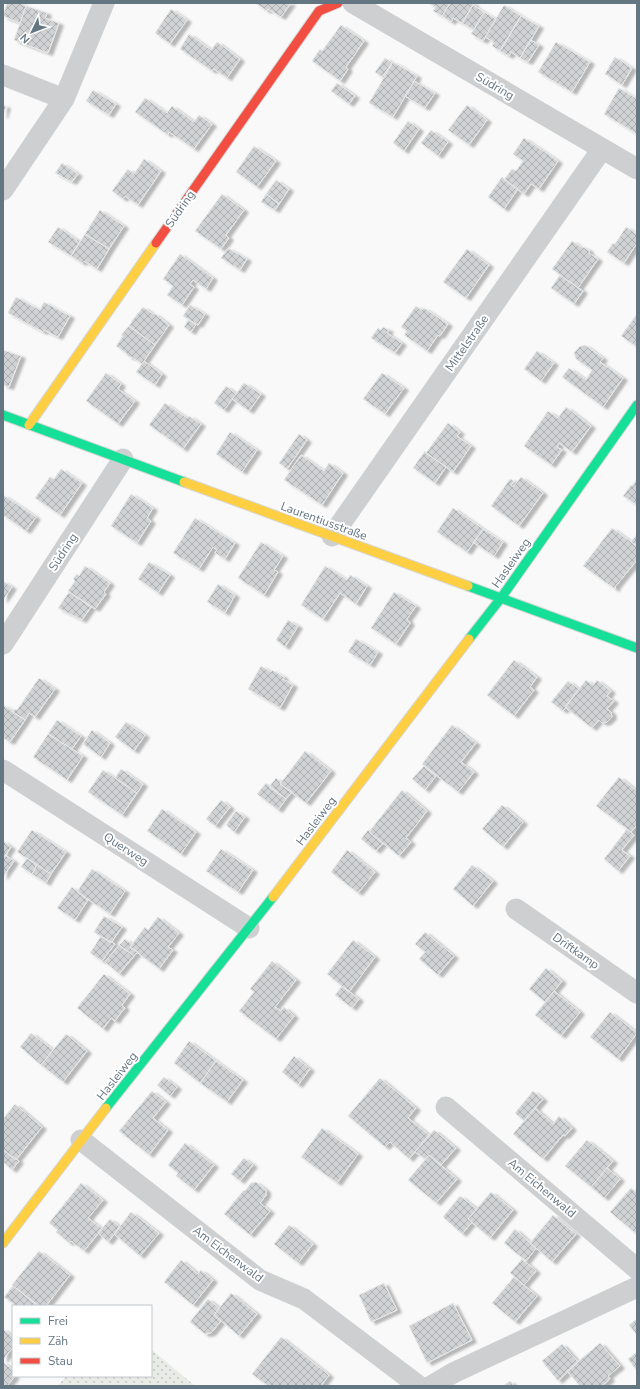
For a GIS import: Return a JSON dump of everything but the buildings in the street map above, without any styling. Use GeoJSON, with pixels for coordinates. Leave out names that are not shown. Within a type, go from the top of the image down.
{"type":"FeatureCollection","features":[{"type":"Feature","properties":{"kind":"street"},"geometry":{"type":"LineString","coordinates":[[3,190],[64,99],[104,3]]}},
{"type":"Feature","properties":{"kind":"street","name":"Südring"},"geometry":{"type":"LineString","coordinates":[[29,425],[319,11],[338,3]]}},
{"type":"Feature","properties":{"kind":"street","name":"Südring"},"geometry":{"type":"LineString","coordinates":[[353,3],[637,169]]}},
{"type":"Feature","properties":{"kind":"street"},"geometry":{"type":"LineString","coordinates":[[3,75],[64,99]]}},
{"type":"Feature","properties":{"kind":"street","name":"Mittelstraße"},"geometry":{"type":"LineString","coordinates":[[332,536],[602,149]]}},
{"type":"Feature","properties":{"kind":"street","name":"Hasleiweg"},"geometry":{"type":"LineString","coordinates":[[3,1243],[81,1140],[249,928],[501,598],[637,405]]}},
{"type":"Feature","properties":{"kind":"street","name":"Laurentiusstraße"},"geometry":{"type":"LineString","coordinates":[[3,415],[637,648]]}},
{"type":"Feature","properties":{"kind":"street","name":"Südring"},"geometry":{"type":"LineString","coordinates":[[3,644],[123,460]]}},
{"type":"Feature","properties":{"kind":"street","name":"Querweg"},"geometry":{"type":"LineString","coordinates":[[3,770],[249,928]]}},
{"type":"Feature","properties":{"kind":"street","name":"Driftkamp"},"geometry":{"type":"LineString","coordinates":[[516,909],[637,993]]}},
{"type":"Feature","properties":{"kind":"street","name":"Am Eichenwald"},"geometry":{"type":"LineString","coordinates":[[446,1107],[637,1269]]}},
{"type":"Feature","properties":{"kind":"street","name":"Am Eichenwald"},"geometry":{"type":"LineString","coordinates":[[81,1140],[260,1280],[304,1299],[419,1386]]}},
{"type":"Feature","properties":{"kind":"street"},"geometry":{"type":"LineString","coordinates":[[431,1386],[453,1373],[637,1287]]}},
{"type":"Feature","properties":{"kind":"shaded area"},"geometry":{"type":"Polygon","coordinates":[[[152,1350],[195,1386],[58,1386],[65,1377],[152,1377],[152,1350]]]}},
{"type":"Feature","properties":{"kind":"traffic: fast"},"geometry":{"type":"LineString","coordinates":[[469,639],[501,598],[637,405]]}},
{"type":"Feature","properties":{"kind":"traffic: fast"},"geometry":{"type":"LineString","coordinates":[[3,415],[184,482]]}},
{"type":"Feature","properties":{"kind":"traffic: fast"},"geometry":{"type":"LineString","coordinates":[[468,586],[637,648]]}},
{"type":"Feature","properties":{"kind":"traffic: fast"},"geometry":{"type":"LineString","coordinates":[[106,1108],[273,897]]}},
{"type":"Feature","properties":{"kind":"traffic: slow"},"geometry":{"type":"LineString","coordinates":[[29,425],[156,243]]}},
{"type":"Feature","properties":{"kind":"traffic: slow"},"geometry":{"type":"LineString","coordinates":[[184,482],[468,586]]}},
{"type":"Feature","properties":{"kind":"traffic: slow"},"geometry":{"type":"LineString","coordinates":[[273,897],[469,639]]}},
{"type":"Feature","properties":{"kind":"traffic: slow"},"geometry":{"type":"LineString","coordinates":[[3,1243],[106,1108]]}},
{"type":"Feature","properties":{"kind":"traffic: jam"},"geometry":{"type":"LineString","coordinates":[[156,243],[319,11],[338,3]]}}]}
